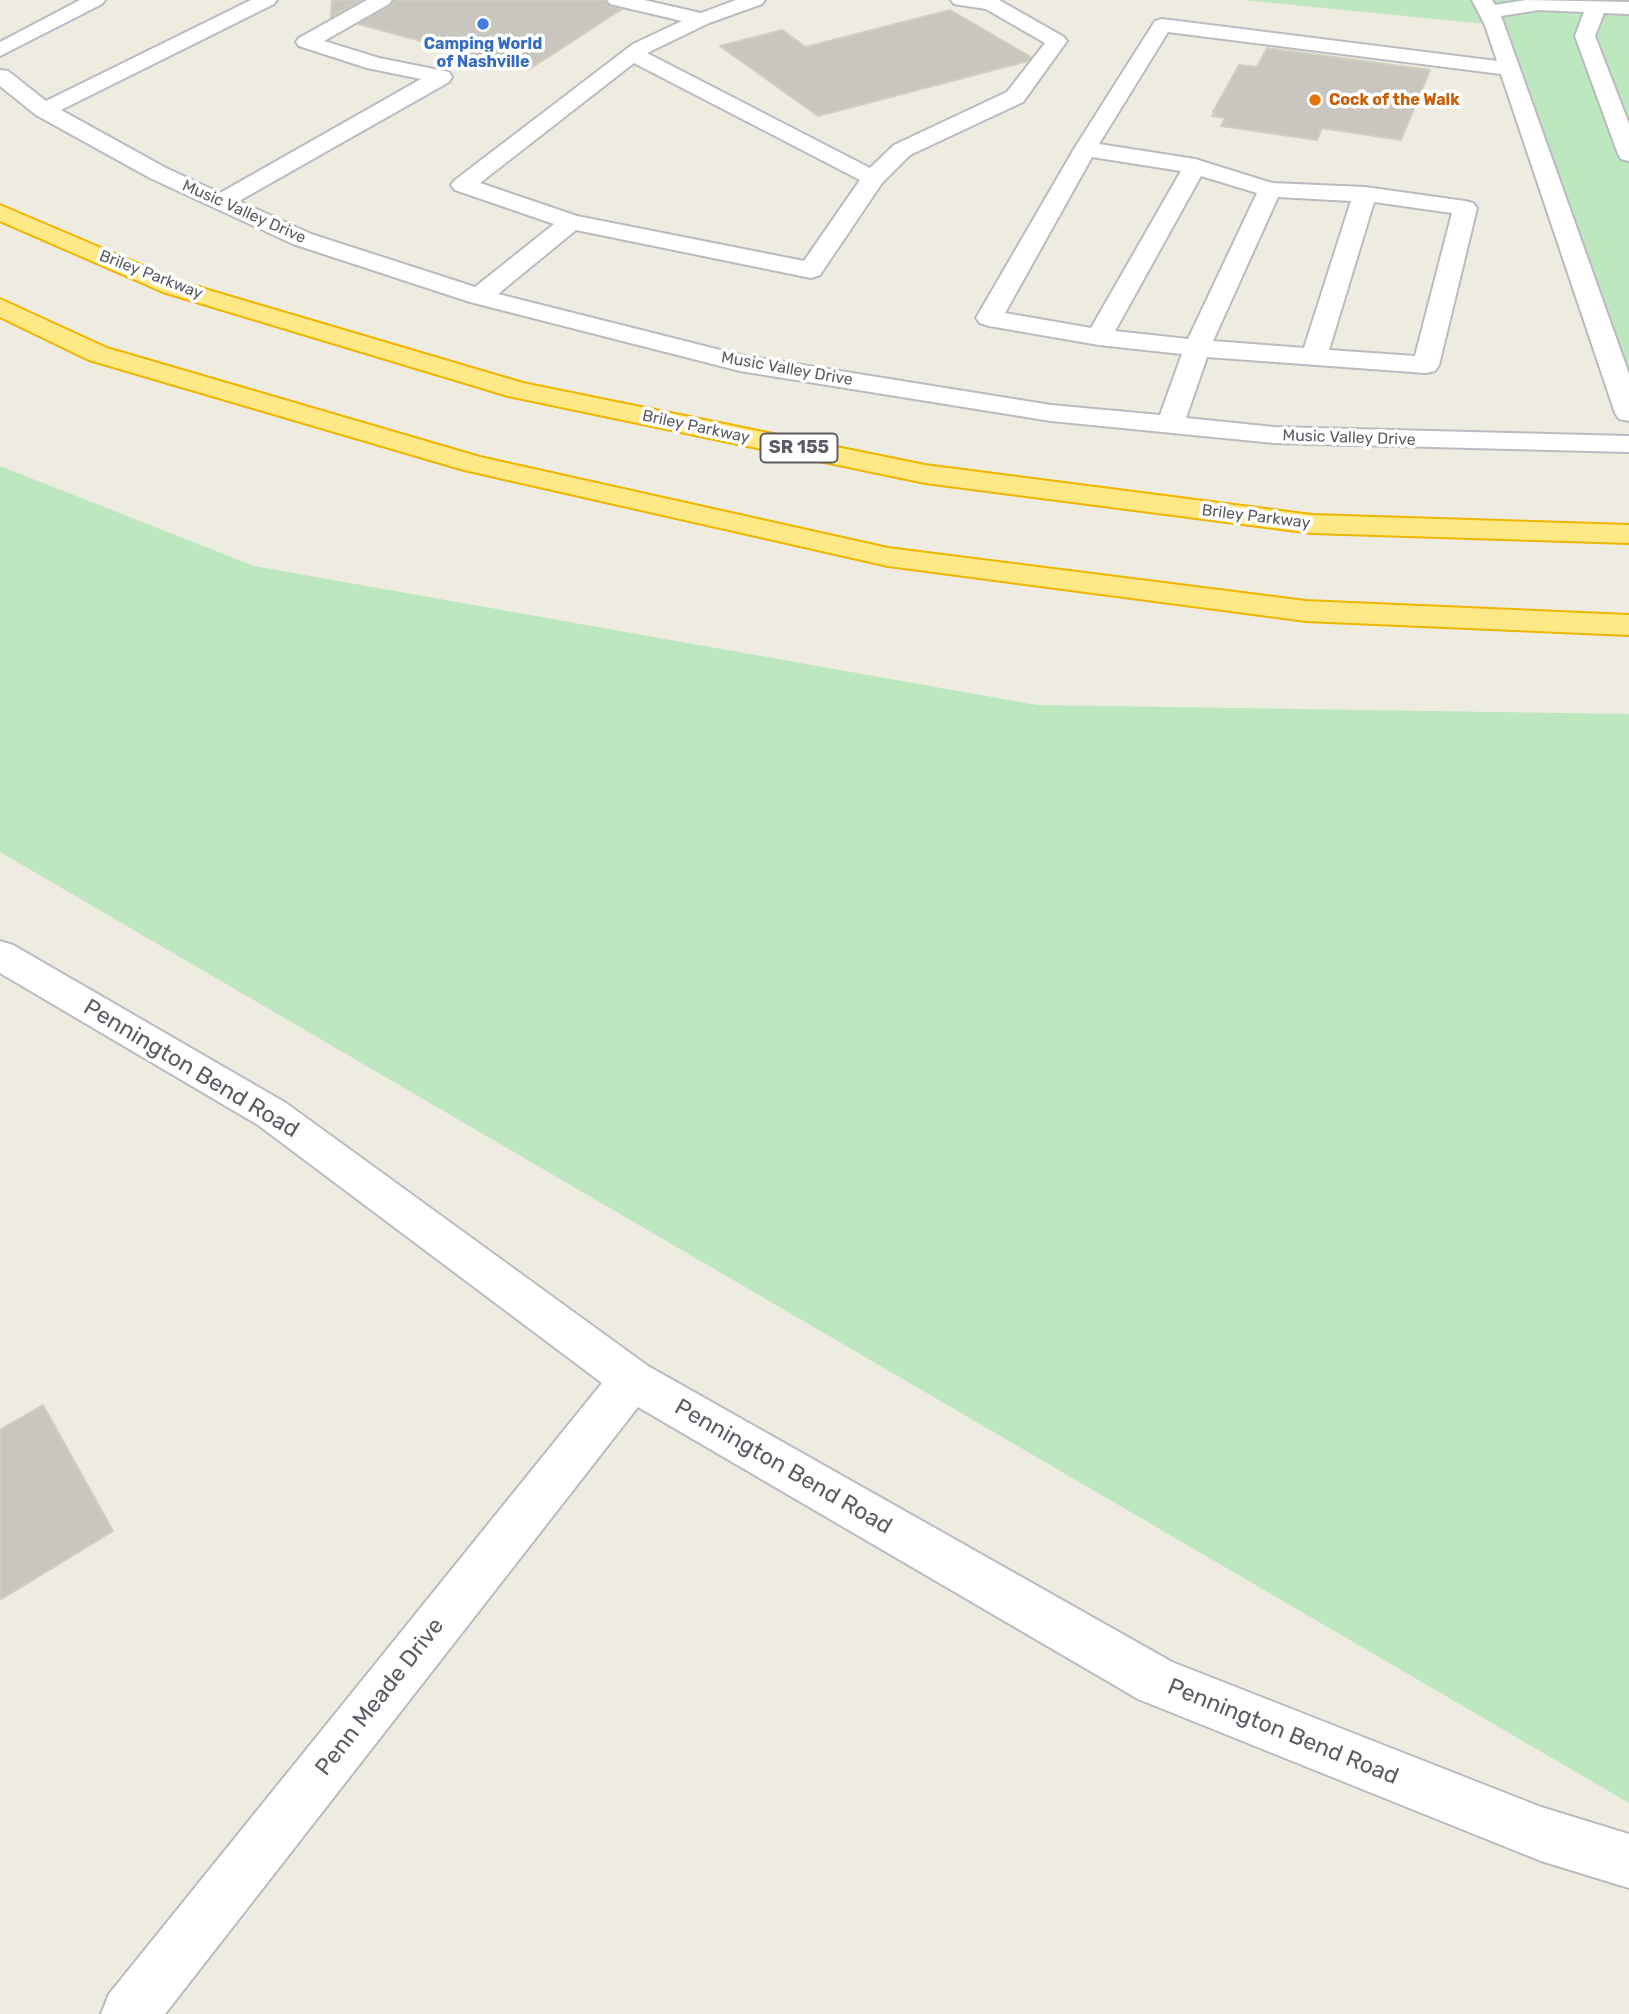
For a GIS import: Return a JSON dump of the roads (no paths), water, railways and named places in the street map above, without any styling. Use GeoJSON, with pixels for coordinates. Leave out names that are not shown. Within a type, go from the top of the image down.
{"type":"FeatureCollection","features":[{"type":"Feature","properties":{"kind":"highway","name":"Briley Parkway"},"geometry":{"type":"LineString","coordinates":[[0,212],[172,287],[518,390],[925,474],[1312,524],[1629,534]]}},
{"type":"Feature","properties":{"kind":"highway"},"geometry":{"type":"LineString","coordinates":[[0,307],[98,354],[474,464],[888,557],[1306,611],[1629,625]]}},
{"type":"Feature","properties":{"kind":"street"},"geometry":{"type":"LineString","coordinates":[[44,110],[267,0]]}},
{"type":"Feature","properties":{"kind":"street"},"geometry":{"type":"LineString","coordinates":[[220,202],[440,78],[375,63],[306,42],[382,0]]}},
{"type":"Feature","properties":{"kind":"street"},"geometry":{"type":"LineString","coordinates":[[617,0],[702,19]]}},
{"type":"Feature","properties":{"kind":"street"},"geometry":{"type":"LineString","coordinates":[[755,0],[702,19],[640,48],[463,184],[571,222],[811,270],[873,178],[902,150],[1015,97],[1056,41],[991,5],[961,0]]}},
{"type":"Feature","properties":{"kind":"street"},"geometry":{"type":"LineString","coordinates":[[0,50],[90,1]]}},
{"type":"Feature","properties":{"kind":"street"},"geometry":{"type":"LineString","coordinates":[[1629,8],[1539,4],[1485,6],[1510,69],[1629,413]]}},
{"type":"Feature","properties":{"kind":"street"},"geometry":{"type":"LineString","coordinates":[[1596,7],[1585,36],[1629,154]]}},
{"type":"Feature","properties":{"kind":"street"},"geometry":{"type":"LineString","coordinates":[[1086,149],[1195,166],[1270,190],[1365,194],[1465,208],[1426,365],[1198,348],[1099,337],[989,318],[1086,149],[1162,25],[1510,69]]}},
{"type":"Feature","properties":{"kind":"street"},"geometry":{"type":"LineString","coordinates":[[632,54],[873,178]]}},
{"type":"Feature","properties":{"kind":"street","name":"Music Valley Drive"},"geometry":{"type":"LineString","coordinates":[[0,76],[44,110],[158,173],[302,239],[479,298],[740,363],[1051,413],[1274,435],[1629,444]]}},
{"type":"Feature","properties":{"kind":"street"},"geometry":{"type":"LineString","coordinates":[[1099,337],[1195,166]]}},
{"type":"Feature","properties":{"kind":"street"},"geometry":{"type":"LineString","coordinates":[[1170,425],[1198,348],[1270,190]]}},
{"type":"Feature","properties":{"kind":"street"},"geometry":{"type":"LineString","coordinates":[[1314,357],[1365,194]]}},
{"type":"Feature","properties":{"kind":"street"},"geometry":{"type":"LineString","coordinates":[[479,298],[571,222]]}},
{"type":"Feature","properties":{"kind":"street","name":"Pennington Bend Road"},"geometry":{"type":"LineString","coordinates":[[0,955],[272,1114],[632,1380],[1156,1681],[1541,1834],[1629,1861]]}},
{"type":"Feature","properties":{"kind":"street","name":"Penn Meade Drive"},"geometry":{"type":"LineString","coordinates":[[128,2014],[632,1380]]}},
{"type":"Feature","properties":{"kind":"place","name":"Camping World of Nashville"},"geometry":{"type":"Point","coordinates":[483,24]}},
{"type":"Feature","properties":{"kind":"place","name":"Cock of the Walk"},"geometry":{"type":"Point","coordinates":[1315,100]}}]}
